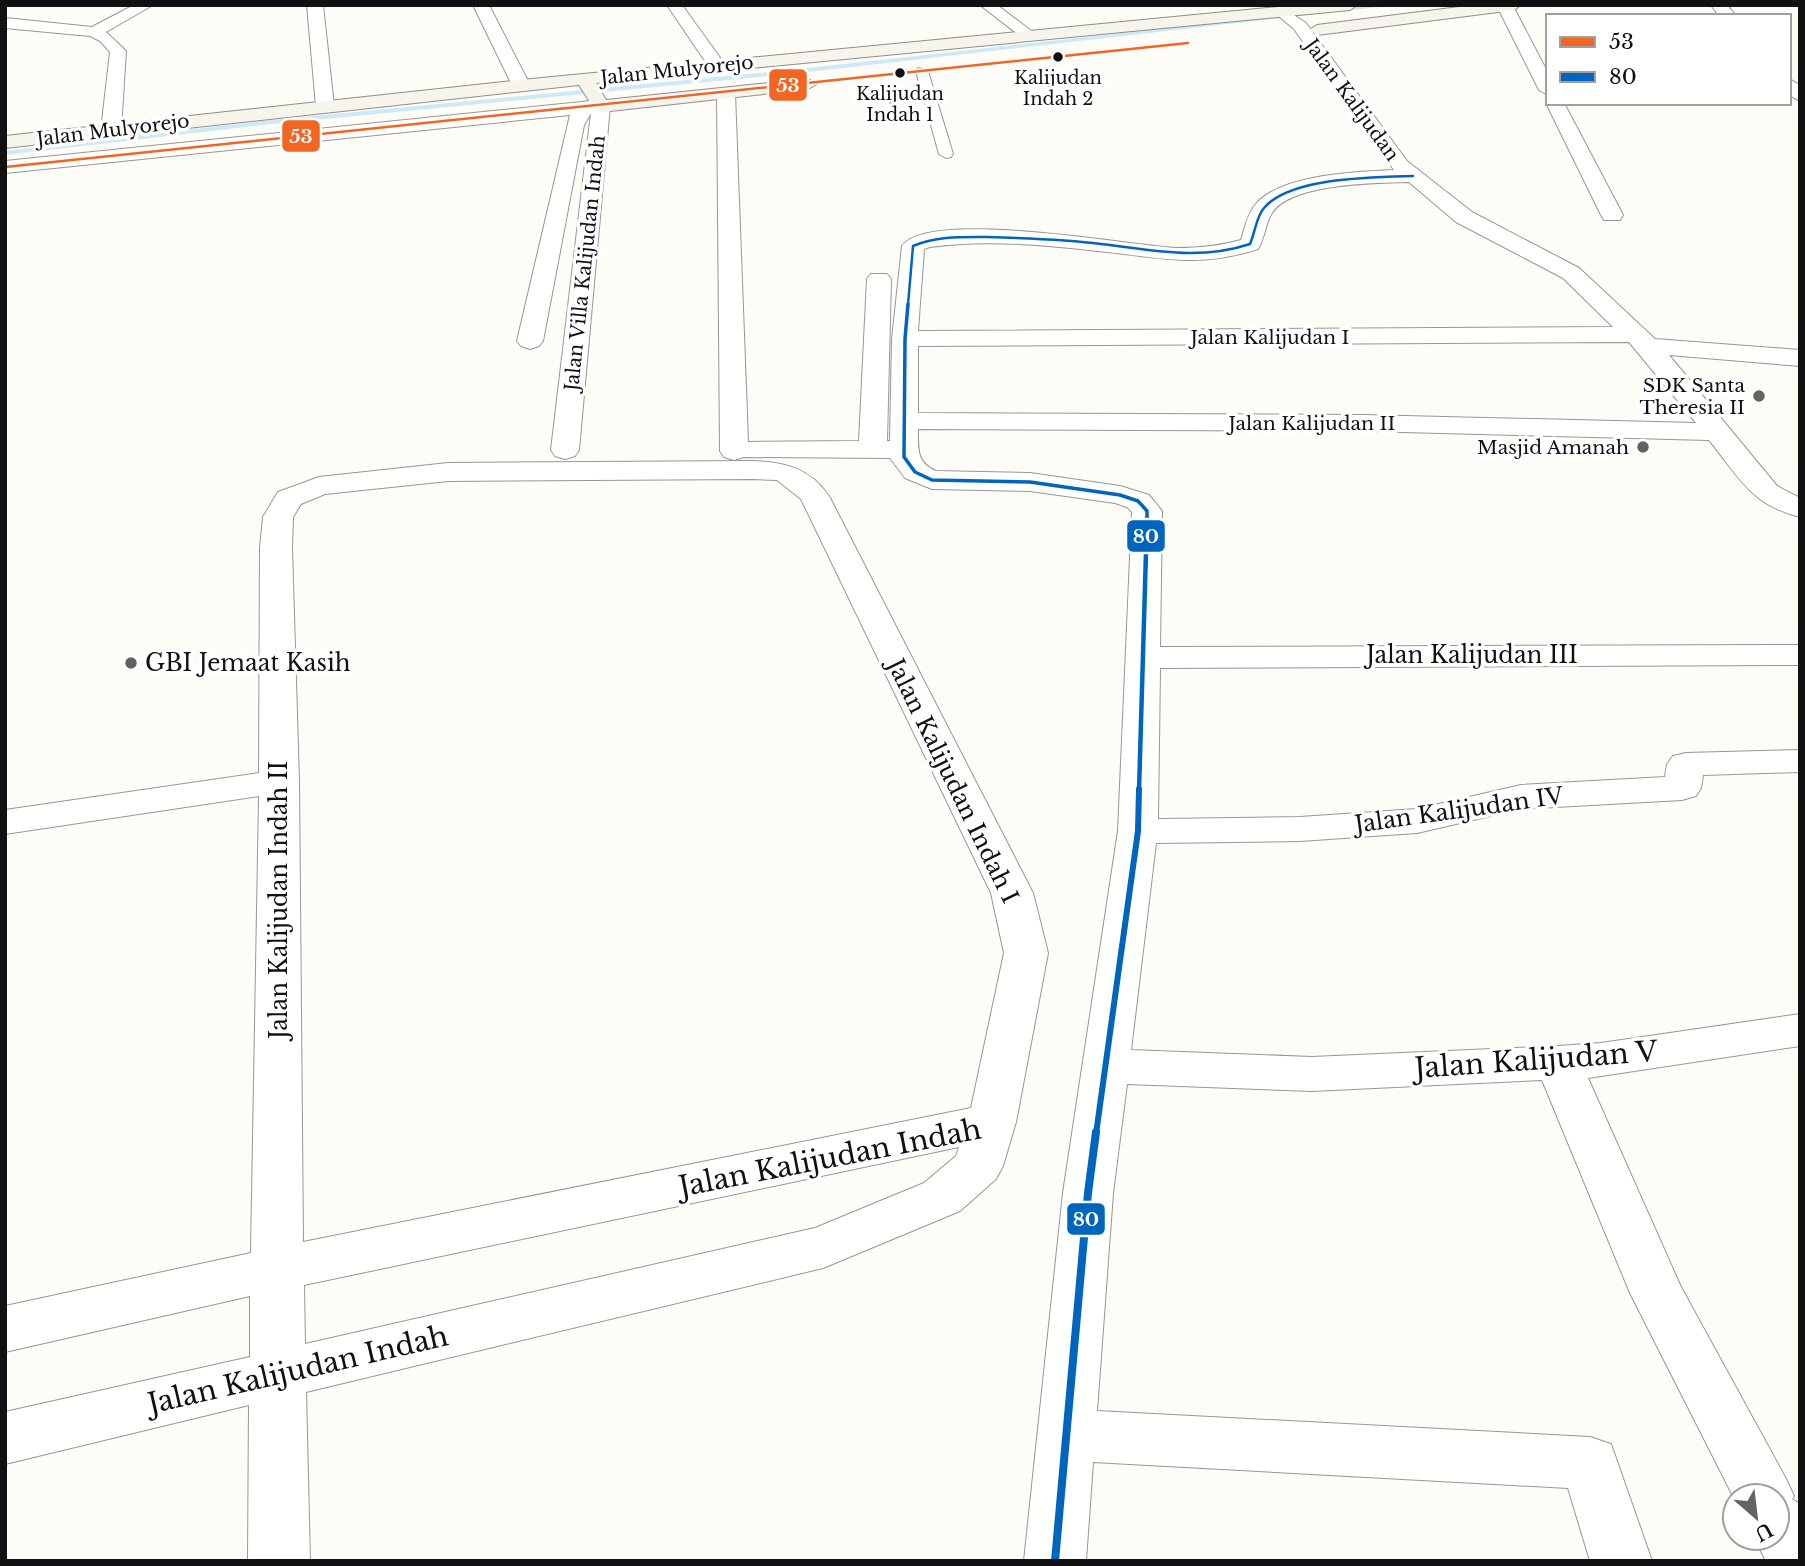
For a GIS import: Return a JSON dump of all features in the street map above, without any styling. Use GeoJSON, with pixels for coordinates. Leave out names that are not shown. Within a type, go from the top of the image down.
{"type":"FeatureCollection","features":[{"type":"Feature","properties":{"kind":"main road","name":"Jalan Mulyorejo"},"geometry":{"type":"LineString","coordinates":[[5,142],[112,126],[521,85],[591,96],[717,66],[1350,5]]}},
{"type":"Feature","properties":{"kind":"main road"},"geometry":{"type":"LineString","coordinates":[[1275,34],[1509,6]]}},
{"type":"Feature","properties":{"kind":"main road"},"geometry":{"type":"LineString","coordinates":[[591,96],[726,93],[1209,41]]}},
{"type":"Feature","properties":{"kind":"street"},"geometry":{"type":"LineString","coordinates":[[94,32],[146,5]]}},
{"type":"Feature","properties":{"kind":"street"},"geometry":{"type":"LineString","coordinates":[[315,5],[325,106]]}},
{"type":"Feature","properties":{"kind":"street"},"geometry":{"type":"LineString","coordinates":[[481,5],[521,85]]}},
{"type":"Feature","properties":{"kind":"street"},"geometry":{"type":"LineString","coordinates":[[674,5],[717,66]]}},
{"type":"Feature","properties":{"kind":"street"},"geometry":{"type":"LineString","coordinates":[[987,5],[1030,36]]}},
{"type":"Feature","properties":{"kind":"street"},"geometry":{"type":"LineString","coordinates":[[1509,6],[1546,86]]}},
{"type":"Feature","properties":{"kind":"street","name":"Jalan Kalijudan"},"geometry":{"type":"LineString","coordinates":[[1285,13],[1301,29],[1400,165],[1464,217],[1571,273],[1641,340],[1766,492],[1778,500],[1800,508]]}},
{"type":"Feature","properties":{"kind":"street"},"geometry":{"type":"LineString","coordinates":[[5,23],[94,32],[106,38],[118,51],[112,126]]}},
{"type":"Feature","properties":{"kind":"street"},"geometry":{"type":"LineString","coordinates":[[726,93],[734,451]]}},
{"type":"Feature","properties":{"kind":"street"},"geometry":{"type":"LineString","coordinates":[[5,167],[591,96]]}},
{"type":"Feature","properties":{"kind":"street","name":"Jalan Villa Kalijudan Indah"},"geometry":{"type":"LineString","coordinates":[[530,341],[575,125],[591,96]]}},
{"type":"Feature","properties":{"kind":"street","name":"Jalan Villa Kalijudan Indah"},"geometry":{"type":"LineString","coordinates":[[562,461],[591,96]]}},
{"type":"Feature","properties":{"kind":"street"},"geometry":{"type":"LineString","coordinates":[[1556,105],[1612,215]]}},
{"type":"Feature","properties":{"kind":"street"},"geometry":{"type":"LineString","coordinates":[[1055,1561],[1087,1193],[1138,831],[1147,510],[1138,500],[1120,495],[1030,482],[932,480],[909,468],[904,457],[905,339],[913,246],[919,242],[949,238],[1017,239],[1101,244],[1165,254],[1225,253],[1250,244],[1264,208],[1286,194],[1314,184],[1413,176]]}},
{"type":"Feature","properties":{"kind":"street"},"geometry":{"type":"LineString","coordinates":[[873,450],[879,279]]}},
{"type":"Feature","properties":{"kind":"street","name":"Jalan Kalijudan I"},"geometry":{"type":"LineString","coordinates":[[905,339],[1641,340],[1800,358]]}},
{"type":"Feature","properties":{"kind":"street","name":"Jalan Kalijudan II"},"geometry":{"type":"LineString","coordinates":[[562,461],[734,451],[873,450],[905,435],[1391,424],[1717,432]]}},
{"type":"Feature","properties":{"kind":"street","name":"Jalan Kalijudan Indah I"},"geometry":{"type":"LineString","coordinates":[[562,461],[690,475],[772,479],[790,484],[814,496],[1012,893],[1026,953],[992,1122]]}},
{"type":"Feature","properties":{"kind":"street","name":"Jalan Kalijudan Indah II"},"geometry":{"type":"LineString","coordinates":[[279,1561],[276,1375],[280,781],[276,548],[278,517],[289,498],[319,486],[356,481],[420,480],[562,461]]}},
{"type":"Feature","properties":{"kind":"street","name":"Jalan Kalijudan III"},"geometry":{"type":"LineString","coordinates":[[1144,658],[1800,655]]}},
{"type":"Feature","properties":{"kind":"street","name":"Jalan Kalijudan IV"},"geometry":{"type":"LineString","coordinates":[[1138,831],[1300,829],[1416,821],[1521,797],[1682,788],[1686,764],[1800,761]]}},
{"type":"Feature","properties":{"kind":"street"},"geometry":{"type":"LineString","coordinates":[[5,822],[280,781]]}},
{"type":"Feature","properties":{"kind":"street","name":"Jalan Kalijudan V"},"geometry":{"type":"LineString","coordinates":[[1105,1066],[1312,1074],[1558,1063],[1601,1060],[1800,1030]]}},
{"type":"Feature","properties":{"kind":"street"},"geometry":{"type":"LineString","coordinates":[[1558,1063],[1657,1293],[1757,1482]]}},
{"type":"Feature","properties":{"kind":"street","name":"Jalan Kalijudan Indah"},"geometry":{"type":"LineString","coordinates":[[5,1329],[277,1269],[992,1122],[978,1166],[942,1197],[823,1247],[5,1438]]}},
{"type":"Feature","properties":{"kind":"street"},"geometry":{"type":"LineString","coordinates":[[1066,1435],[1590,1463],[1621,1561]]}},
{"type":"Feature","properties":{"kind":"lane"},"geometry":{"type":"LineString","coordinates":[[922,71],[946,154]]}},
{"type":"Feature","properties":{"kind":"waterway"},"geometry":{"type":"LineString","coordinates":[[5,153],[263,123],[790,72],[1393,5]]}},
{"type":"Feature","properties":{"kind":"transit line","name":"53"},"geometry":{"type":"LineString","coordinates":[[5,167],[1188,43]]}},
{"type":"Feature","properties":{"kind":"transit line","name":"80"},"geometry":{"type":"LineString","coordinates":[[1055,1561],[1088,1193],[1138,831],[1147,511],[1138,501],[1120,495],[1030,482],[932,480],[912,469],[904,457],[905,339],[913,246],[946,238],[1002,237],[1100,244],[1165,254],[1219,252],[1250,244],[1264,208],[1291,191],[1334,182],[1413,176]]}},
{"type":"Feature","properties":{"kind":"place","name":"Kalijudan Indah 2"},"geometry":{"type":"Point","coordinates":[1058,57]}},
{"type":"Feature","properties":{"kind":"place","name":"Kalijudan Indah 1"},"geometry":{"type":"Point","coordinates":[900,73]}},
{"type":"Feature","properties":{"kind":"place","name":"SDK Santa Theresia II"},"geometry":{"type":"Point","coordinates":[1759,396]}},
{"type":"Feature","properties":{"kind":"place","name":"Masjid Amanah"},"geometry":{"type":"Point","coordinates":[1643,447]}},
{"type":"Feature","properties":{"kind":"place","name":"GBI Jemaat Kasih"},"geometry":{"type":"Point","coordinates":[131,663]}}]}
